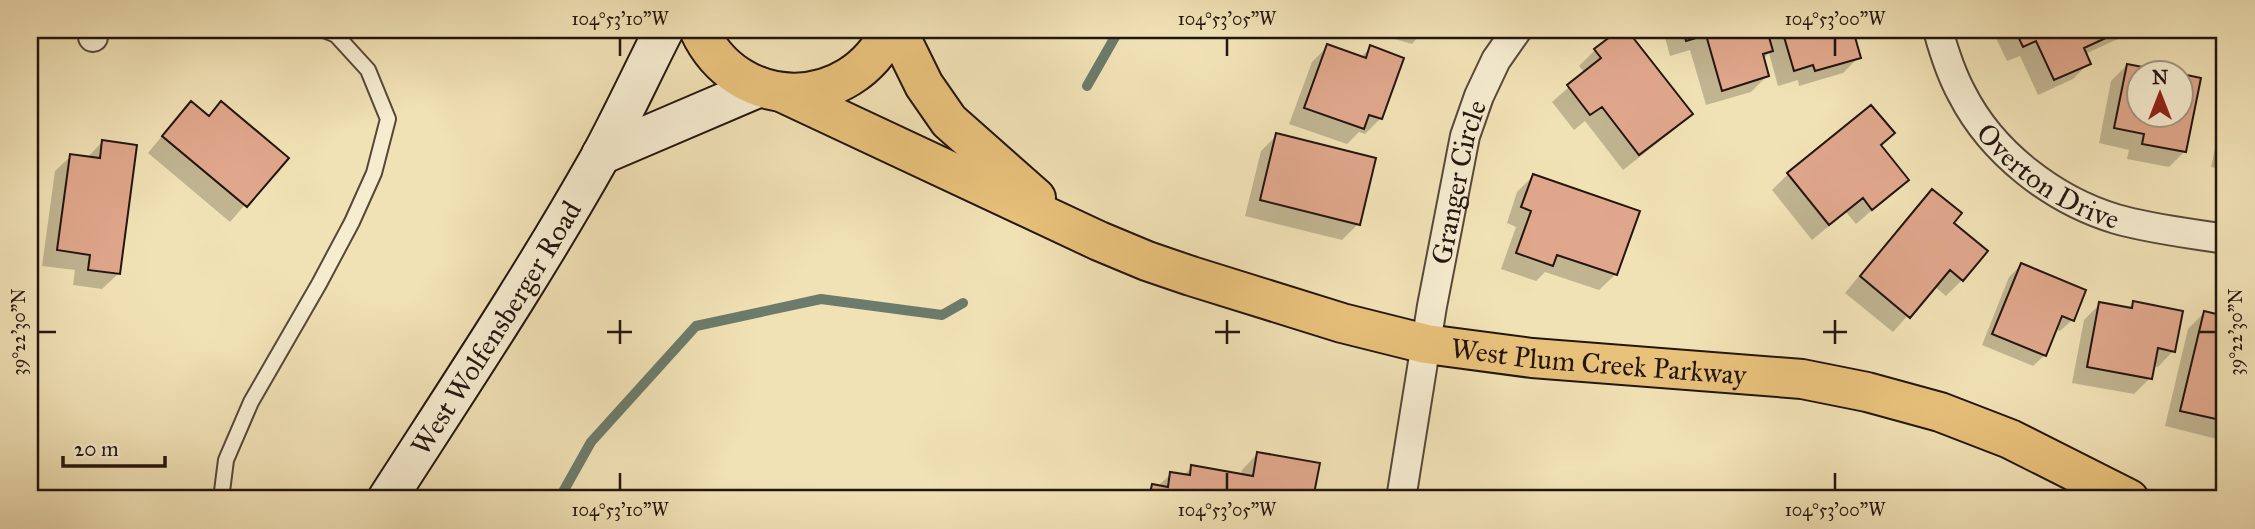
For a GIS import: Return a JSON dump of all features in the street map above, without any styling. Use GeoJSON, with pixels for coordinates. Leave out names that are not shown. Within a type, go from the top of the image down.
{"type":"FeatureCollection","features":[{"type":"Feature","properties":{"kind":"main road","name":"West Wolfensberger Road"},"geometry":{"type":"LineString","coordinates":[[387,499],[494,336],[601,155],[664,30]]}},
{"type":"Feature","properties":{"kind":"main road","name":"West Plum Creek Parkway"},"geometry":{"type":"LineString","coordinates":[[699,30],[720,62],[738,77],[1135,256],[1180,272],[1342,323],[1426,344],[1532,358],[1802,379],[1867,392],[1940,412],[2010,439],[2129,499]]}},
{"type":"Feature","properties":{"kind":"main road"},"geometry":{"type":"LineString","coordinates":[[601,155],[770,90],[805,93],[828,88],[849,78],[868,63],[890,30]]}},
{"type":"Feature","properties":{"kind":"main road","name":"West Plum Creek Parkway"},"geometry":{"type":"LineString","coordinates":[[897,30],[924,85],[949,121],[1067,225]]}},
{"type":"Feature","properties":{"kind":"street","name":"Granger Circle"},"geometry":{"type":"LineString","coordinates":[[1401,499],[1426,344],[1465,136],[1479,96],[1496,60],[1517,30]]}},
{"type":"Feature","properties":{"kind":"street","name":"Overton Drive"},"geometry":{"type":"LineString","coordinates":[[1938,30],[1945,58],[1962,96],[1988,132],[2019,166],[2050,188],[2085,207],[2113,218],[2151,228],[2225,239]]}},
{"type":"Feature","properties":{"kind":"lane"},"geometry":{"type":"LineString","coordinates":[[221,499],[226,460],[251,402],[352,222],[374,173],[388,119],[368,70],[336,35],[324,30]]}},
{"type":"Feature","properties":{"kind":"building"},"geometry":{"type":"Polygon","coordinates":[[[1619,30],[1627,30],[1693,114],[1639,155],[1602,107],[1590,115],[1567,85],[1601,58],[1594,49],[1619,30]]]}},
{"type":"Feature","properties":{"kind":"building"},"geometry":{"type":"Polygon","coordinates":[[[1683,30],[1767,30],[1773,51],[1763,54],[1769,76],[1722,91],[1706,35],[1686,41],[1683,30]]]}},
{"type":"Feature","properties":{"kind":"building"},"geometry":{"type":"Polygon","coordinates":[[[1782,30],[1853,30],[1861,58],[1815,71],[1813,65],[1794,71],[1782,30]]]}},
{"type":"Feature","properties":{"kind":"building"},"geometry":{"type":"Polygon","coordinates":[[[2015,30],[2123,30],[2084,48],[2091,64],[2054,80],[2036,41],[2023,47],[2015,30]]]}},
{"type":"Feature","properties":{"kind":"building"},"geometry":{"type":"Polygon","coordinates":[[[1327,44],[1366,58],[1370,45],[1404,58],[1382,119],[1369,115],[1364,129],[1304,108],[1327,44]]]}},
{"type":"Feature","properties":{"kind":"building"},"geometry":{"type":"Polygon","coordinates":[[[2126,69],[2126,130],[2190,130],[2186,152],[2142,144],[2144,134],[2114,128],[2126,69]]]}},
{"type":"Feature","properties":{"kind":"building"},"geometry":{"type":"Polygon","coordinates":[[[2196,77],[2201,78],[2196,103],[2196,77]]]}},
{"type":"Feature","properties":{"kind":"building"},"geometry":{"type":"Polygon","coordinates":[[[191,101],[209,116],[221,101],[289,158],[247,207],[162,136],[191,101]]]}},
{"type":"Feature","properties":{"kind":"building"},"geometry":{"type":"Polygon","coordinates":[[[1871,105],[1895,133],[1881,145],[1909,180],[1872,210],[1863,198],[1829,225],[1787,173],[1871,105]]]}},
{"type":"Feature","properties":{"kind":"building"},"geometry":{"type":"Polygon","coordinates":[[[1276,133],[1376,158],[1360,225],[1260,200],[1276,133]]]}},
{"type":"Feature","properties":{"kind":"building"},"geometry":{"type":"Polygon","coordinates":[[[102,140],[137,145],[120,274],[88,270],[90,255],[57,250],[70,154],[100,158],[102,140]]]}},
{"type":"Feature","properties":{"kind":"building"},"geometry":{"type":"Polygon","coordinates":[[[1533,174],[1640,211],[1617,275],[1557,255],[1553,266],[1516,253],[1531,211],[1521,207],[1533,174]]]}},
{"type":"Feature","properties":{"kind":"building"},"geometry":{"type":"Polygon","coordinates":[[[1932,189],[1962,213],[1954,223],[1988,251],[1963,281],[1950,270],[1910,318],[1860,276],[1932,189]]]}},
{"type":"Feature","properties":{"kind":"building"},"geometry":{"type":"Polygon","coordinates":[[[2021,263],[2086,290],[2074,321],[2062,316],[2046,356],[1992,334],[2021,263]]]}},
{"type":"Feature","properties":{"kind":"building"},"geometry":{"type":"Polygon","coordinates":[[[2133,301],[2183,311],[2175,352],[2158,348],[2152,379],[2087,367],[2099,302],[2132,308],[2133,301]]]}},
{"type":"Feature","properties":{"kind":"building"},"geometry":{"type":"Polygon","coordinates":[[[2204,311],[2225,316],[2225,421],[2180,411],[2204,311]]]}},
{"type":"Feature","properties":{"kind":"building"},"geometry":{"type":"Polygon","coordinates":[[[1257,452],[1320,463],[1313,499],[1149,499],[1152,484],[1168,487],[1170,472],[1190,475],[1191,465],[1253,476],[1257,452]]]}},
{"type":"Feature","properties":{"kind":"waterway"},"geometry":{"type":"LineString","coordinates":[[1087,86],[1119,30]]}},
{"type":"Feature","properties":{"kind":"waterway"},"geometry":{"type":"LineString","coordinates":[[559,499],[591,442],[696,326],[821,299],[942,315],[963,303]]}}]}
